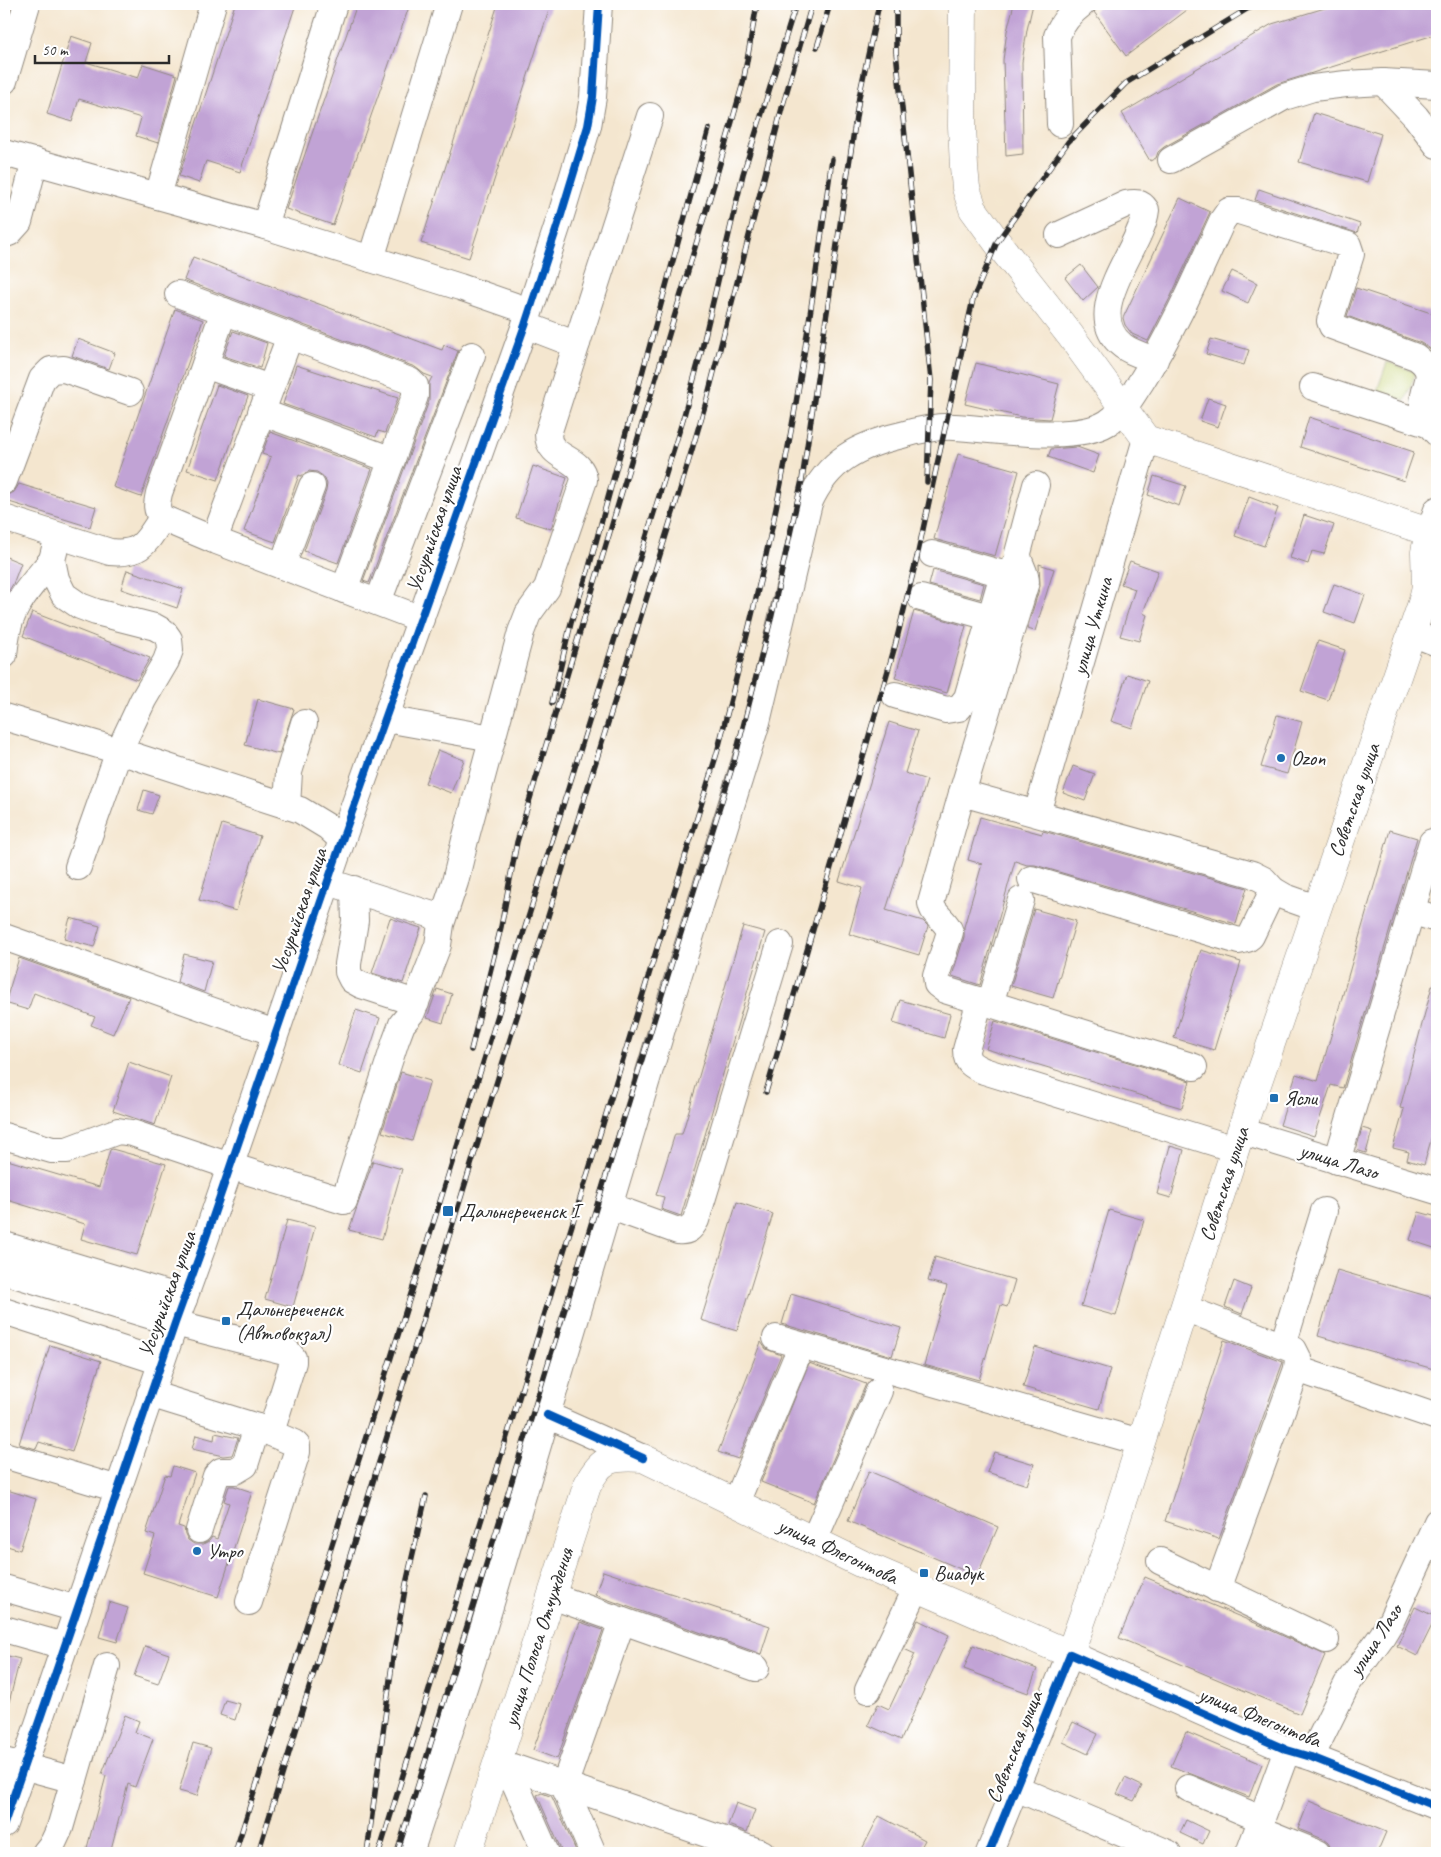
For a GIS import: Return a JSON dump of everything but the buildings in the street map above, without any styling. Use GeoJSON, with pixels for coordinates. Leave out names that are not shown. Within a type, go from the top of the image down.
{"type":"FeatureCollection","features":[{"type":"Feature","properties":{"kind":"main road"},"geometry":{"type":"LineString","coordinates":[[963,4],[962,126],[964,167],[966,188],[974,209],[1146,439],[1435,525]]}},
{"type":"Feature","properties":{"kind":"main road","name":"Советская улица"},"geometry":{"type":"LineString","coordinates":[[1070,1654],[1105,1554],[1238,1140],[1316,908],[1412,633],[1426,587],[1425,552],[1435,525]]}},
{"type":"Feature","properties":{"kind":"main road","name":"улица Полоса Отчуждения"},"geometry":{"type":"LineString","coordinates":[[468,1853],[502,1764],[587,1486],[593,1474],[602,1464],[611,1459],[619,1457],[643,1458]]}},
{"type":"Feature","properties":{"kind":"main road","name":"улица Флегонтова"},"geometry":{"type":"LineString","coordinates":[[643,1458],[862,1564],[1070,1654]]}},
{"type":"Feature","properties":{"kind":"street"},"geometry":{"type":"LineString","coordinates":[[4,81],[27,4]]}},
{"type":"Feature","properties":{"kind":"street"},"geometry":{"type":"LineString","coordinates":[[158,196],[214,4]]}},
{"type":"Feature","properties":{"kind":"street"},"geometry":{"type":"LineString","coordinates":[[265,226],[334,4]]}},
{"type":"Feature","properties":{"kind":"street"},"geometry":{"type":"LineString","coordinates":[[371,259],[449,4]]}},
{"type":"Feature","properties":{"kind":"street","name":"Уссурийская улица"},"geometry":{"type":"LineString","coordinates":[[4,1824],[13,1764],[64,1646],[174,1323],[184,1299],[342,840],[527,318],[561,215],[588,126],[593,97],[599,4]]}},
{"type":"Feature","properties":{"kind":"street"},"geometry":{"type":"LineString","coordinates":[[1060,124],[1057,36],[1061,26],[1071,12],[1082,4]]}},
{"type":"Feature","properties":{"kind":"street"},"geometry":{"type":"LineString","coordinates":[[1171,160],[1284,97],[1313,88],[1383,82],[1437,85]]}},
{"type":"Feature","properties":{"kind":"street"},"geometry":{"type":"LineString","coordinates":[[1383,82],[1416,117],[1437,145]]}},
{"type":"Feature","properties":{"kind":"street"},"geometry":{"type":"LineString","coordinates":[[4,1136],[52,1150],[67,1150],[118,1131],[132,1132],[230,1166],[344,1201],[396,1040],[402,1024],[412,1012],[438,946],[442,918],[457,877],[465,840],[521,632],[528,614],[546,588],[584,480],[580,468],[551,447],[548,441],[548,434],[650,116]]}},
{"type":"Feature","properties":{"kind":"street"},"geometry":{"type":"LineString","coordinates":[[4,153],[265,226],[460,287],[527,318],[564,340],[578,343]]}},
{"type":"Feature","properties":{"kind":"street"},"geometry":{"type":"LineString","coordinates":[[4,234],[9,232],[19,222],[35,161]]}},
{"type":"Feature","properties":{"kind":"street"},"geometry":{"type":"LineString","coordinates":[[1059,235],[1126,204],[1136,202],[1146,210],[1145,221],[1121,268],[1107,310],[1108,323],[1115,338],[1122,346],[1155,360]]}},
{"type":"Feature","properties":{"kind":"street"},"geometry":{"type":"LineString","coordinates":[[410,1853],[484,1626],[664,1022],[757,722],[809,503],[822,480],[842,460],[862,447],[915,431],[953,427],[1062,433],[1100,426],[1106,423],[1124,409],[1155,360],[1176,321],[1222,221],[1229,211],[1239,211],[1348,245],[1351,254],[1330,321],[1332,326],[1416,357],[1425,363],[1429,372],[1422,405],[1424,414],[1434,429]]}},
{"type":"Feature","properties":{"kind":"street"},"geometry":{"type":"LineString","coordinates":[[178,294],[410,381],[415,386],[415,396],[344,590]]}},
{"type":"Feature","properties":{"kind":"street"},"geometry":{"type":"LineString","coordinates":[[224,311],[159,493],[156,506],[158,513],[162,518],[214,540],[421,619]]}},
{"type":"Feature","properties":{"kind":"street"},"geometry":{"type":"LineString","coordinates":[[214,540],[290,336]]}},
{"type":"Feature","properties":{"kind":"street"},"geometry":{"type":"LineString","coordinates":[[378,602],[472,355]]}},
{"type":"Feature","properties":{"kind":"street"},"geometry":{"type":"LineString","coordinates":[[205,366],[270,388]]}},
{"type":"Feature","properties":{"kind":"street"},"geometry":{"type":"LineString","coordinates":[[4,481],[42,379],[51,370],[64,369],[130,392]]}},
{"type":"Feature","properties":{"kind":"street"},"geometry":{"type":"LineString","coordinates":[[1314,387],[1434,429]]}},
{"type":"Feature","properties":{"kind":"street"},"geometry":{"type":"LineString","coordinates":[[261,412],[392,460]]}},
{"type":"Feature","properties":{"kind":"street","name":"улица Уткина"},"geometry":{"type":"LineString","coordinates":[[1037,813],[1146,439]]}},
{"type":"Feature","properties":{"kind":"street"},"geometry":{"type":"LineString","coordinates":[[894,695],[946,710],[959,708],[967,698],[989,617],[1018,552],[1036,485]]}},
{"type":"Feature","properties":{"kind":"street"},"geometry":{"type":"LineString","coordinates":[[282,566],[312,486]]}},
{"type":"Feature","properties":{"kind":"street"},"geometry":{"type":"LineString","coordinates":[[4,518],[55,548],[125,554],[137,550],[147,540],[162,518]]}},
{"type":"Feature","properties":{"kind":"street"},"geometry":{"type":"LineString","coordinates":[[4,655],[8,628],[18,604],[55,548]]}},
{"type":"Feature","properties":{"kind":"street"},"geometry":{"type":"LineString","coordinates":[[55,548],[56,579],[64,595],[70,600],[96,612],[155,627],[164,632],[169,639],[170,650],[166,661],[143,700],[119,751],[78,867]]}},
{"type":"Feature","properties":{"kind":"street"},"geometry":{"type":"LineString","coordinates":[[932,554],[1024,571],[1026,582],[962,792],[931,903],[934,912],[948,925],[950,932],[936,976],[937,984],[945,990],[1194,1066]]}},
{"type":"Feature","properties":{"kind":"street"},"geometry":{"type":"LineString","coordinates":[[921,598],[989,617]]}},
{"type":"Feature","properties":{"kind":"street"},"geometry":{"type":"LineString","coordinates":[[1412,633],[1437,643]]}},
{"type":"Feature","properties":{"kind":"street"},"geometry":{"type":"LineString","coordinates":[[4,717],[119,751],[287,806],[312,816],[342,840]]}},
{"type":"Feature","properties":{"kind":"street"},"geometry":{"type":"LineString","coordinates":[[386,719],[492,738]]}},
{"type":"Feature","properties":{"kind":"street"},"geometry":{"type":"LineString","coordinates":[[287,806],[289,772],[304,723]]}},
{"type":"Feature","properties":{"kind":"street"},"geometry":{"type":"LineString","coordinates":[[962,792],[1252,874],[1264,880],[1273,890],[1285,897],[1316,908]]}},
{"type":"Feature","properties":{"kind":"street"},"geometry":{"type":"LineString","coordinates":[[1337,1161],[1432,842]]}},
{"type":"Feature","properties":{"kind":"street"},"geometry":{"type":"LineString","coordinates":[[328,882],[442,918]]}},
{"type":"Feature","properties":{"kind":"street"},"geometry":{"type":"LineString","coordinates":[[354,890],[355,921],[348,964],[348,972],[352,980],[361,986],[416,1003]]}},
{"type":"Feature","properties":{"kind":"street"},"geometry":{"type":"LineString","coordinates":[[985,1002],[1026,890],[1239,941],[1248,939],[1251,936],[1273,890]]}},
{"type":"Feature","properties":{"kind":"street"},"geometry":{"type":"LineString","coordinates":[[1411,911],[1437,919]]}},
{"type":"Feature","properties":{"kind":"street"},"geometry":{"type":"LineString","coordinates":[[4,937],[276,1033]]}},
{"type":"Feature","properties":{"kind":"street"},"geometry":{"type":"LineString","coordinates":[[610,1206],[678,1231],[686,1231],[692,1227],[696,1220],[780,944]]}},
{"type":"Feature","properties":{"kind":"street","name":"улица Лазо"},"geometry":{"type":"LineString","coordinates":[[985,1002],[966,1050],[966,1058],[970,1064],[984,1071],[1238,1140],[1337,1161],[1437,1191]]}},
{"type":"Feature","properties":{"kind":"street"},"geometry":{"type":"LineString","coordinates":[[1283,1345],[1324,1211]]}},
{"type":"Feature","properties":{"kind":"street"},"geometry":{"type":"LineString","coordinates":[[4,1245],[184,1299]]}},
{"type":"Feature","properties":{"kind":"street"},"geometry":{"type":"LineString","coordinates":[[4,1271],[174,1323],[291,1354],[293,1362],[272,1429],[265,1430]]}},
{"type":"Feature","properties":{"kind":"street"},"geometry":{"type":"LineString","coordinates":[[1184,1308],[1283,1345],[1294,1350],[1298,1358],[1297,1369],[1217,1588]]}},
{"type":"Feature","properties":{"kind":"street"},"geometry":{"type":"LineString","coordinates":[[4,1311],[161,1362]]}},
{"type":"Feature","properties":{"kind":"street"},"geometry":{"type":"LineString","coordinates":[[776,1338],[1140,1442]]}},
{"type":"Feature","properties":{"kind":"street"},"geometry":{"type":"LineString","coordinates":[[736,1502],[795,1361]]}},
{"type":"Feature","properties":{"kind":"street"},"geometry":{"type":"LineString","coordinates":[[1297,1369],[1437,1417]]}},
{"type":"Feature","properties":{"kind":"street"},"geometry":{"type":"LineString","coordinates":[[814,1540],[879,1391]]}},
{"type":"Feature","properties":{"kind":"street"},"geometry":{"type":"LineString","coordinates":[[150,1394],[265,1430],[297,1446],[297,1452],[249,1602]]}},
{"type":"Feature","properties":{"kind":"street","name":"улица Флегонтова"},"geometry":{"type":"LineString","coordinates":[[547,1415],[643,1458]]}},
{"type":"Feature","properties":{"kind":"street"},"geometry":{"type":"LineString","coordinates":[[199,1530],[216,1476],[221,1471],[235,1471],[245,1465],[265,1430]]}},
{"type":"Feature","properties":{"kind":"street"},"geometry":{"type":"LineString","coordinates":[[4,1454],[118,1489]]}},
{"type":"Feature","properties":{"kind":"street","name":"улица Лазо"},"geometry":{"type":"LineString","coordinates":[[1249,1853],[1260,1824],[1299,1754],[1391,1621],[1437,1522]]}},
{"type":"Feature","properties":{"kind":"street"},"geometry":{"type":"LineString","coordinates":[[1160,1562],[1326,1640]]}},
{"type":"Feature","properties":{"kind":"street"},"geometry":{"type":"LineString","coordinates":[[868,1690],[917,1587]]}},
{"type":"Feature","properties":{"kind":"street"},"geometry":{"type":"LineString","coordinates":[[4,1588],[77,1609]]}},
{"type":"Feature","properties":{"kind":"street"},"geometry":{"type":"LineString","coordinates":[[552,1596],[756,1668]]}},
{"type":"Feature","properties":{"kind":"street"},"geometry":{"type":"LineString","coordinates":[[593,1853],[564,1786],[622,1621]]}},
{"type":"Feature","properties":{"kind":"street"},"geometry":{"type":"LineString","coordinates":[[4,1629],[64,1646]]}},
{"type":"Feature","properties":{"kind":"street","name":"улица Флегонтова"},"geometry":{"type":"LineString","coordinates":[[1070,1654],[1299,1754],[1437,1807]]}},
{"type":"Feature","properties":{"kind":"street","name":"Советская улица"},"geometry":{"type":"LineString","coordinates":[[989,1853],[1070,1654]]}},
{"type":"Feature","properties":{"kind":"street"},"geometry":{"type":"LineString","coordinates":[[46,1853],[60,1828],[107,1666]]}},
{"type":"Feature","properties":{"kind":"street"},"geometry":{"type":"LineString","coordinates":[[13,1764],[74,1780]]}},
{"type":"Feature","properties":{"kind":"street"},"geometry":{"type":"LineString","coordinates":[[502,1764],[762,1853]]}},
{"type":"Feature","properties":{"kind":"street"},"geometry":{"type":"LineString","coordinates":[[502,1764],[546,1853]]}},
{"type":"Feature","properties":{"kind":"street"},"geometry":{"type":"LineString","coordinates":[[1016,1788],[1168,1853]]}},
{"type":"Feature","properties":{"kind":"street"},"geometry":{"type":"LineString","coordinates":[[1188,1788],[1316,1853]]}},
{"type":"Feature","properties":{"kind":"green space"},"geometry":{"type":"Polygon","coordinates":[[[1387,362],[1416,372],[1405,401],[1377,391],[1387,362]]]}},
{"type":"Feature","properties":{"kind":"railway"},"geometry":{"type":"LineString","coordinates":[[471,1050],[501,927],[517,842],[717,174],[743,83],[757,4]]}},
{"type":"Feature","properties":{"kind":"railway"},"geometry":{"type":"LineString","coordinates":[[235,1853],[683,419],[701,353],[743,174],[796,4]]}},
{"type":"Feature","properties":{"kind":"railway"},"geometry":{"type":"LineString","coordinates":[[258,1853],[680,490],[707,399],[782,108],[812,4]]}},
{"type":"Feature","properties":{"kind":"railway"},"geometry":{"type":"LineString","coordinates":[[817,47],[830,4]]}},
{"type":"Feature","properties":{"kind":"railway"},"geometry":{"type":"LineString","coordinates":[[397,1853],[735,758],[772,615],[802,480],[859,97],[879,4]]}},
{"type":"Feature","properties":{"kind":"railway"},"geometry":{"type":"LineString","coordinates":[[896,4],[896,52],[931,380],[927,482]]}},
{"type":"Feature","properties":{"kind":"railway"},"geometry":{"type":"LineString","coordinates":[[766,1092],[895,646],[917,557],[973,299],[997,242],[1068,142],[1126,83],[1247,9],[1261,4]]}},
{"type":"Feature","properties":{"kind":"railway"},"geometry":{"type":"LineString","coordinates":[[552,703],[571,623],[588,571],[709,129]]}},
{"type":"Feature","properties":{"kind":"railway"},"geometry":{"type":"LineString","coordinates":[[379,1853],[717,753],[761,579],[791,434],[832,159]]}},
{"type":"Feature","properties":{"kind":"railway"},"geometry":{"type":"LineString","coordinates":[[367,1853],[393,1657],[406,1584],[426,1496]]}},
{"type":"Feature","properties":{"kind":"cycle path"},"geometry":{"type":"LineString","coordinates":[[4,1824],[342,840],[525,325],[561,215],[588,126],[593,97],[599,4]]}},
{"type":"Feature","properties":{"kind":"cycle path"},"geometry":{"type":"LineString","coordinates":[[547,1415],[643,1458]]}},
{"type":"Feature","properties":{"kind":"cycle path"},"geometry":{"type":"LineString","coordinates":[[989,1853],[1070,1654],[1287,1750],[1311,1757],[1437,1807]]}},
{"type":"Feature","properties":{"kind":"place","name":"Ozon"},"geometry":{"type":"Point","coordinates":[1281,758]}},
{"type":"Feature","properties":{"kind":"place","name":"Ясли"},"geometry":{"type":"Point","coordinates":[1274,1098]}},
{"type":"Feature","properties":{"kind":"place","name":"Дальнереченск I"},"geometry":{"type":"Point","coordinates":[448,1211]}},
{"type":"Feature","properties":{"kind":"place","name":"Дальнереченск (Автовокзал)"},"geometry":{"type":"Point","coordinates":[226,1321]}},
{"type":"Feature","properties":{"kind":"place","name":"Утро"},"geometry":{"type":"Point","coordinates":[197,1551]}},
{"type":"Feature","properties":{"kind":"place","name":"Виадук"},"geometry":{"type":"Point","coordinates":[924,1573]}}]}
